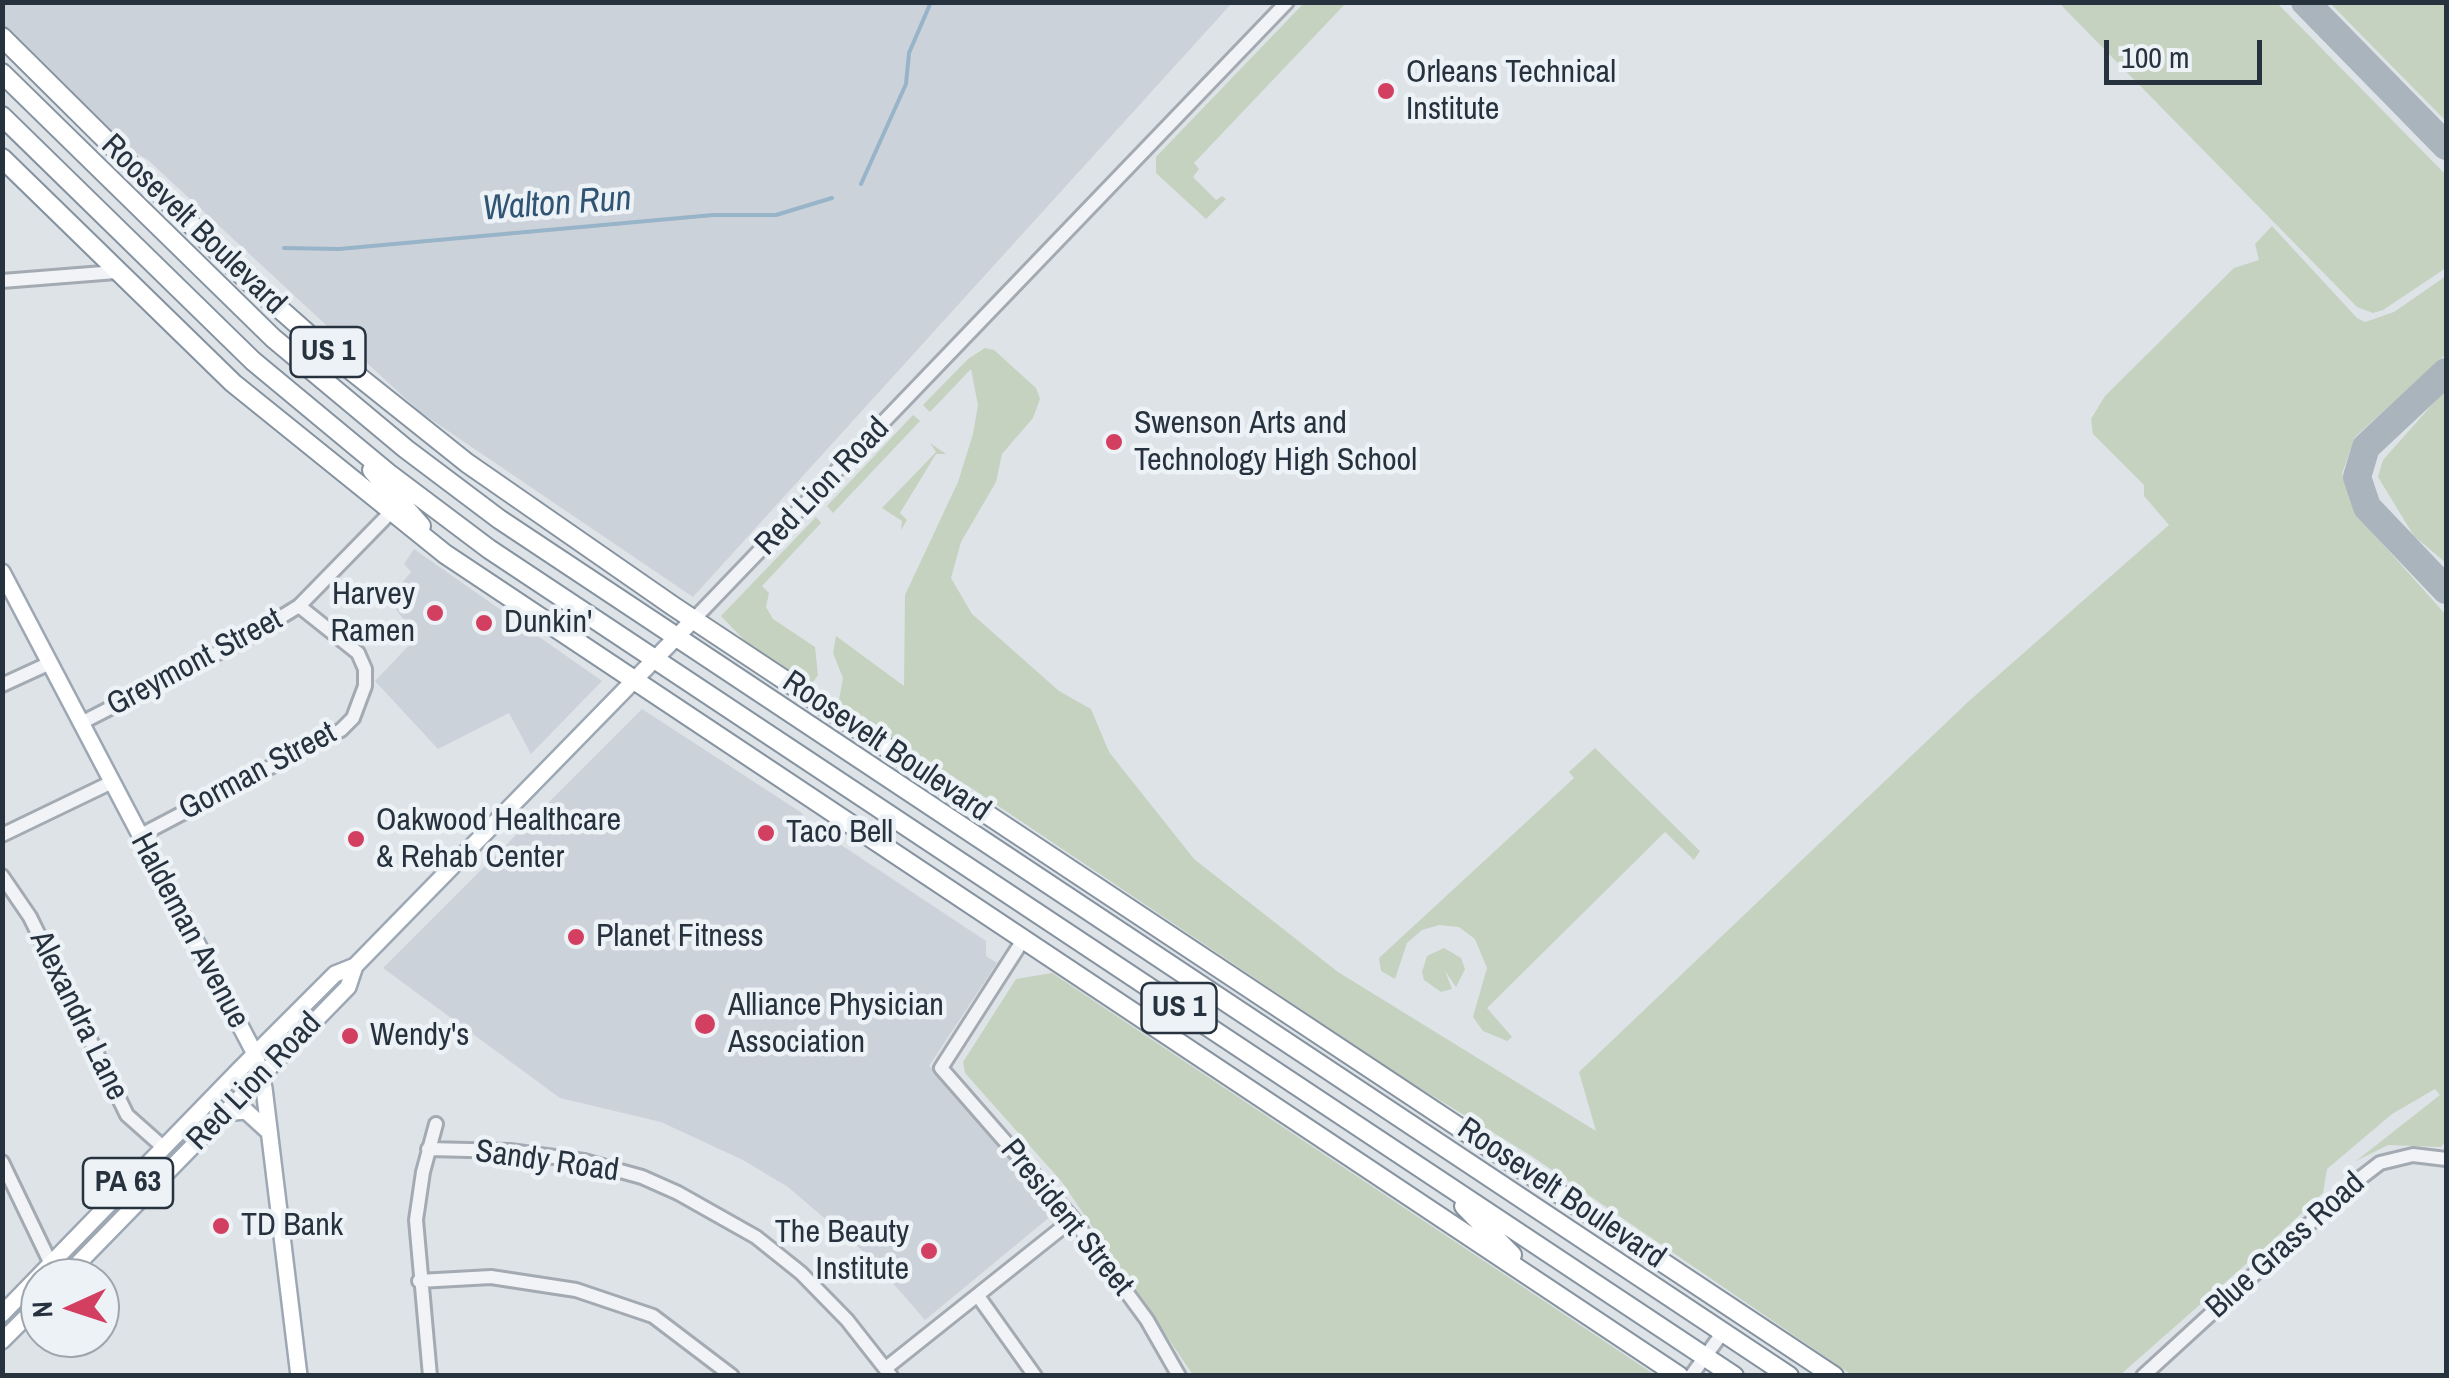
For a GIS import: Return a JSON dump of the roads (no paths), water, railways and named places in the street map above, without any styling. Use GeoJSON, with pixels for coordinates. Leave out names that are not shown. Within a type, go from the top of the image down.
{"type":"FeatureCollection","features":[{"type":"Feature","properties":{"kind":"highway","name":"Roosevelt Boulevard"},"geometry":{"type":"LineString","coordinates":[[2,37],[290,319],[467,464],[1834,1376]]}},
{"type":"Feature","properties":{"kind":"highway","name":"Roosevelt Boulevard"},"geometry":{"type":"LineString","coordinates":[[2,73],[184,256],[361,412],[499,518],[1789,1376]]}},
{"type":"Feature","properties":{"kind":"highway","name":"Roosevelt Boulevard"},"geometry":{"type":"LineString","coordinates":[[2,116],[186,299],[342,436],[489,549],[1734,1376]]}},
{"type":"Feature","properties":{"kind":"highway","name":"US 1"},"geometry":{"type":"LineString","coordinates":[[2,158],[233,383],[390,513],[446,554],[631,681],[1679,1376]]}},
{"type":"Feature","properties":{"kind":"highway"},"geometry":{"type":"LineString","coordinates":[[361,412],[467,464]]}},
{"type":"Feature","properties":{"kind":"highway"},"geometry":{"type":"LineString","coordinates":[[342,436],[446,554]]}},
{"type":"Feature","properties":{"kind":"highway"},"geometry":{"type":"LineString","coordinates":[[936,780],[1015,862]]}},
{"type":"Feature","properties":{"kind":"highway"},"geometry":{"type":"LineString","coordinates":[[1284,1040],[1384,1077]]}},
{"type":"Feature","properties":{"kind":"highway"},"geometry":{"type":"LineString","coordinates":[[1439,1180],[1537,1281]]}},
{"type":"Feature","properties":{"kind":"main road","name":"Haldeman Avenue"},"geometry":{"type":"LineString","coordinates":[[2,572],[255,1054],[262,1074],[299,1376]]}},
{"type":"Feature","properties":{"kind":"main road","name":"Red Lion Road"},"geometry":{"type":"LineString","coordinates":[[57,1258],[336,974],[354,966],[694,619]]}},
{"type":"Feature","properties":{"kind":"main road","name":"Red Lion Road"},"geometry":{"type":"LineString","coordinates":[[83,1258],[348,987],[354,966]]}},
{"type":"Feature","properties":{"kind":"main road"},"geometry":{"type":"LineString","coordinates":[[223,1114],[246,1110],[270,1133]]}},
{"type":"Feature","properties":{"kind":"main road","name":"Red Lion Road"},"geometry":{"type":"LineString","coordinates":[[2,1314],[20,1296]]}},
{"type":"Feature","properties":{"kind":"main road"},"geometry":{"type":"LineString","coordinates":[[2,1341],[20,1323]]}},
{"type":"Feature","properties":{"kind":"street","name":"Red Lion Road"},"geometry":{"type":"LineString","coordinates":[[694,619],[1287,2]]}},
{"type":"Feature","properties":{"kind":"street"},"geometry":{"type":"LineString","coordinates":[[2,281],[116,272]]}},
{"type":"Feature","properties":{"kind":"street","name":"Greymont Street"},"geometry":{"type":"LineString","coordinates":[[81,723],[247,638],[300,606],[390,513]]}},
{"type":"Feature","properties":{"kind":"street","name":"Gorman Street"},"geometry":{"type":"LineString","coordinates":[[140,836],[341,730],[353,718],[364,686],[365,669],[358,653],[300,606]]}},
{"type":"Feature","properties":{"kind":"street"},"geometry":{"type":"LineString","coordinates":[[2,685],[50,662]]}},
{"type":"Feature","properties":{"kind":"street"},"geometry":{"type":"LineString","coordinates":[[2,834],[112,782]]}},
{"type":"Feature","properties":{"kind":"street","name":"Alexandra Lane"},"geometry":{"type":"LineString","coordinates":[[2,876],[30,917],[127,1116],[163,1148]]}},
{"type":"Feature","properties":{"kind":"street","name":"President Street"},"geometry":{"type":"LineString","coordinates":[[1023,940],[941,1068],[1073,1218],[1147,1320],[1179,1376]]}},
{"type":"Feature","properties":{"kind":"street"},"geometry":{"type":"LineString","coordinates":[[430,1376],[416,1220],[436,1124]]}},
{"type":"Feature","properties":{"kind":"street","name":"Sandy Road"},"geometry":{"type":"LineString","coordinates":[[428,1149],[510,1150],[584,1161],[642,1177],[678,1193],[756,1237],[801,1273],[848,1320],[888,1372]]}},
{"type":"Feature","properties":{"kind":"street","name":"Blue Grass Road"},"geometry":{"type":"LineString","coordinates":[[2143,1376],[2367,1173],[2380,1164],[2413,1155],[2446,1160]]}},
{"type":"Feature","properties":{"kind":"street"},"geometry":{"type":"LineString","coordinates":[[2,1162],[48,1258]]}},
{"type":"Feature","properties":{"kind":"street"},"geometry":{"type":"LineString","coordinates":[[888,1372],[1073,1218]]}},
{"type":"Feature","properties":{"kind":"street"},"geometry":{"type":"LineString","coordinates":[[420,1281],[491,1277],[576,1290],[653,1316],[732,1376]]}},
{"type":"Feature","properties":{"kind":"street"},"geometry":{"type":"LineString","coordinates":[[978,1296],[1036,1376]]}},
{"type":"Feature","properties":{"kind":"street"},"geometry":{"type":"LineString","coordinates":[[1691,1376],[1723,1332]]}},
{"type":"Feature","properties":{"kind":"waterway","name":"Walton Run"},"geometry":{"type":"LineString","coordinates":[[861,184],[906,84],[909,53],[931,2]]}},
{"type":"Feature","properties":{"kind":"waterway","name":"Walton Run"},"geometry":{"type":"LineString","coordinates":[[284,248],[339,249],[713,215],[776,215],[832,198]]}},
{"type":"Feature","properties":{"kind":"place","name":"Orleans Technical Institute"},"geometry":{"type":"Point","coordinates":[1386,91]}},
{"type":"Feature","properties":{"kind":"place","name":"Swenson Arts and Technology High School"},"geometry":{"type":"Point","coordinates":[1114,442]}},
{"type":"Feature","properties":{"kind":"place","name":"Harvey Ramen"},"geometry":{"type":"Point","coordinates":[435,613]}},
{"type":"Feature","properties":{"kind":"place","name":"Dunkin'"},"geometry":{"type":"Point","coordinates":[484,623]}},
{"type":"Feature","properties":{"kind":"place","name":"Taco Bell"},"geometry":{"type":"Point","coordinates":[766,833]}},
{"type":"Feature","properties":{"kind":"place","name":"Oakwood Healthcare & Rehab Center"},"geometry":{"type":"Point","coordinates":[356,839]}},
{"type":"Feature","properties":{"kind":"place","name":"Planet Fitness"},"geometry":{"type":"Point","coordinates":[576,937]}},
{"type":"Feature","properties":{"kind":"place","name":"Alliance Physician Association"},"geometry":{"type":"Point","coordinates":[705,1024]}},
{"type":"Feature","properties":{"kind":"place","name":"Wendy's"},"geometry":{"type":"Point","coordinates":[350,1036]}},
{"type":"Feature","properties":{"kind":"place","name":"TD Bank"},"geometry":{"type":"Point","coordinates":[221,1226]}},
{"type":"Feature","properties":{"kind":"place","name":"The Beauty Institute"},"geometry":{"type":"Point","coordinates":[929,1251]}}]}
